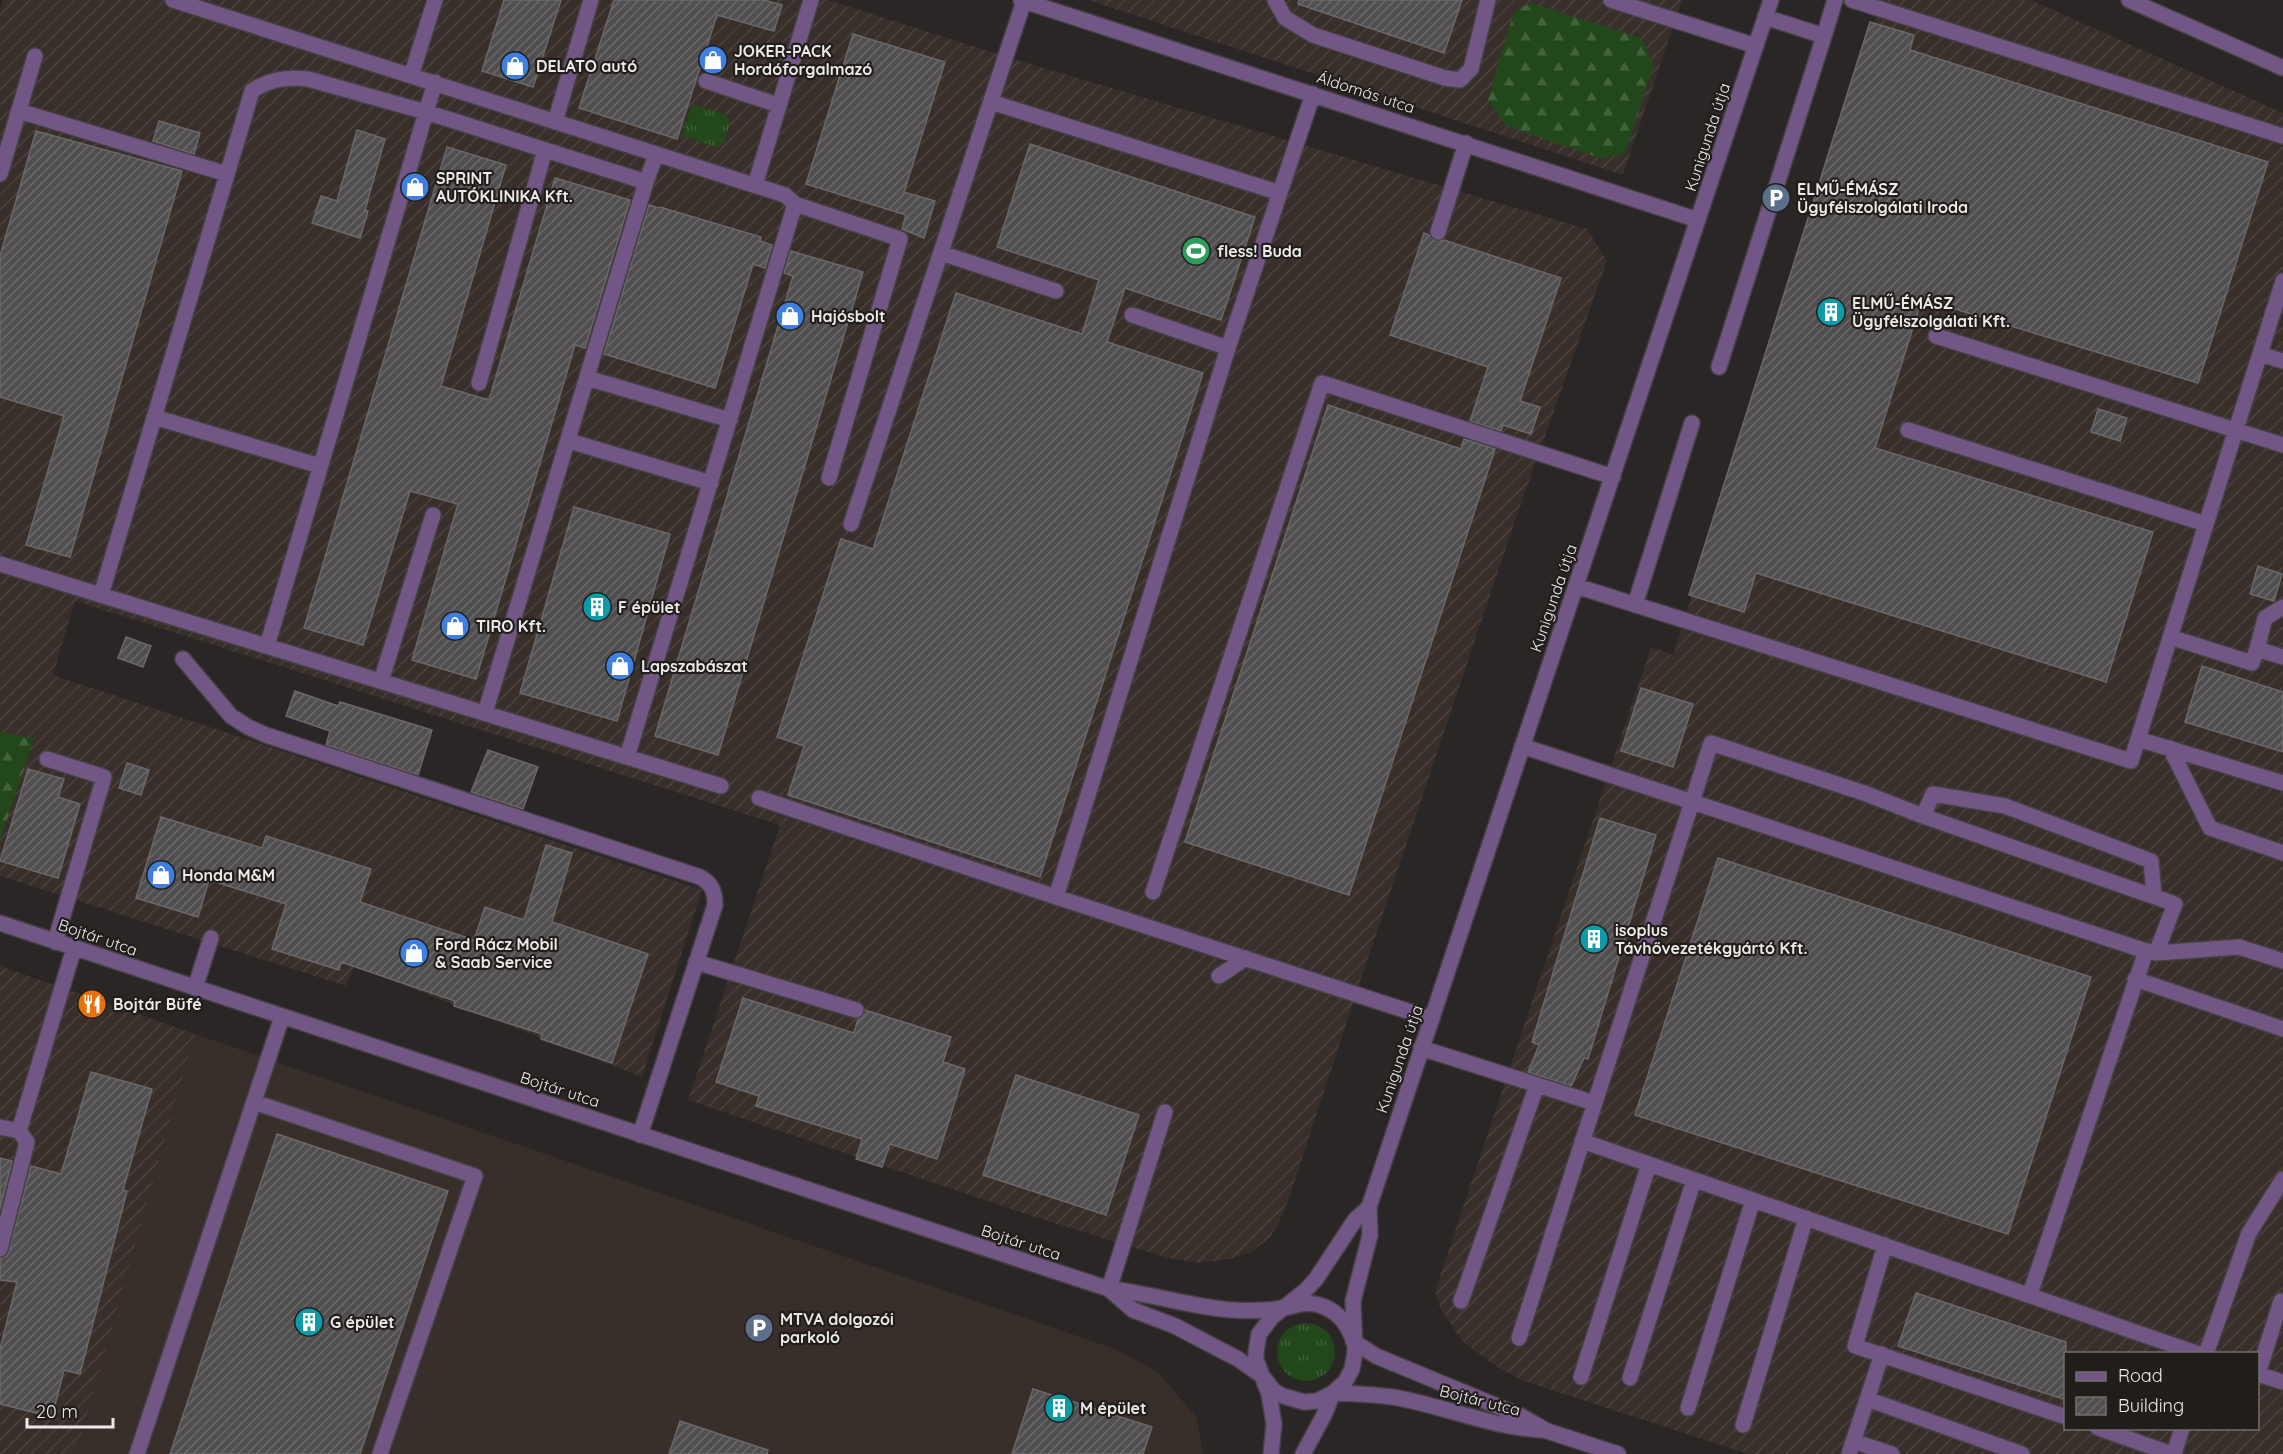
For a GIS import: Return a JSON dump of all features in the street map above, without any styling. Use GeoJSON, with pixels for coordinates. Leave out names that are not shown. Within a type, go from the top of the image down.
{"type":"FeatureCollection","features":[{"type":"Feature","properties":{"kind":"street"},"geometry":{"type":"LineString","coordinates":[[173,0],[755,185],[785,195],[795,204],[900,239],[828,478]]}},
{"type":"Feature","properties":{"kind":"street"},"geometry":{"type":"LineString","coordinates":[[411,76],[435,0]]}},
{"type":"Feature","properties":{"kind":"street"},"geometry":{"type":"LineString","coordinates":[[555,122],[591,0]]}},
{"type":"Feature","properties":{"kind":"street"},"geometry":{"type":"LineString","coordinates":[[755,185],[811,0]]}},
{"type":"Feature","properties":{"kind":"street"},"geometry":{"type":"LineString","coordinates":[[1275,0],[1285,18],[1313,35],[1445,78],[1460,80],[1471,69],[1488,0]]}},
{"type":"Feature","properties":{"kind":"street"},"geometry":{"type":"LineString","coordinates":[[1611,0],[1647,5],[1756,46]]}},
{"type":"Feature","properties":{"kind":"street","name":"Kunigunda útja"},"geometry":{"type":"LineString","coordinates":[[1303,1454],[1333,1393],[1345,1382],[1352,1368],[1355,1352],[1353,1301],[1370,1236],[1369,1207],[1771,0]]}},
{"type":"Feature","properties":{"kind":"street"},"geometry":{"type":"LineString","coordinates":[[1719,367],[1835,0]]}},
{"type":"Feature","properties":{"kind":"street"},"geometry":{"type":"LineString","coordinates":[[1852,0],[2283,136]]}},
{"type":"Feature","properties":{"kind":"street"},"geometry":{"type":"LineString","coordinates":[[2128,0],[2283,68]]}},
{"type":"Feature","properties":{"kind":"street"},"geometry":{"type":"LineString","coordinates":[[851,524],[1023,1]]}},
{"type":"Feature","properties":{"kind":"street","name":"Áldomás utca"},"geometry":{"type":"LineString","coordinates":[[1023,1],[1698,220]]}},
{"type":"Feature","properties":{"kind":"street"},"geometry":{"type":"LineString","coordinates":[[1765,17],[1824,36]]}},
{"type":"Feature","properties":{"kind":"street"},"geometry":{"type":"LineString","coordinates":[[0,174],[34,56]]}},
{"type":"Feature","properties":{"kind":"street"},"geometry":{"type":"LineString","coordinates":[[101,595],[252,91],[261,84],[292,77],[308,79],[426,112],[646,182]]}},
{"type":"Feature","properties":{"kind":"street"},"geometry":{"type":"LineString","coordinates":[[706,81],[778,105]]}},
{"type":"Feature","properties":{"kind":"street"},"geometry":{"type":"LineString","coordinates":[[267,646],[435,82]]}},
{"type":"Feature","properties":{"kind":"street"},"geometry":{"type":"LineString","coordinates":[[1056,897],[1228,348],[1314,94]]}},
{"type":"Feature","properties":{"kind":"street"},"geometry":{"type":"LineString","coordinates":[[991,102],[1280,193]]}},
{"type":"Feature","properties":{"kind":"street"},"geometry":{"type":"LineString","coordinates":[[19,111],[227,174]]}},
{"type":"Feature","properties":{"kind":"street"},"geometry":{"type":"LineString","coordinates":[[1438,232],[1466,143]]}},
{"type":"Feature","properties":{"kind":"street"},"geometry":{"type":"LineString","coordinates":[[479,383],[545,150]]}},
{"type":"Feature","properties":{"kind":"street"},"geometry":{"type":"LineString","coordinates":[[485,713],[656,155]]}},
{"type":"Feature","properties":{"kind":"street"},"geometry":{"type":"LineString","coordinates":[[627,757],[795,204]]}},
{"type":"Feature","properties":{"kind":"street"},"geometry":{"type":"LineString","coordinates":[[941,253],[1056,291]]}},
{"type":"Feature","properties":{"kind":"street"},"geometry":{"type":"LineString","coordinates":[[1576,586],[2131,761],[2283,281]]}},
{"type":"Feature","properties":{"kind":"street"},"geometry":{"type":"LineString","coordinates":[[1132,315],[1228,348]]}},
{"type":"Feature","properties":{"kind":"street"},"geometry":{"type":"LineString","coordinates":[[1936,336],[2283,445]]}},
{"type":"Feature","properties":{"kind":"street"},"geometry":{"type":"LineString","coordinates":[[2260,354],[2283,361]]}},
{"type":"Feature","properties":{"kind":"street"},"geometry":{"type":"LineString","coordinates":[[588,378],[730,420]]}},
{"type":"Feature","properties":{"kind":"street"},"geometry":{"type":"LineString","coordinates":[[1153,892],[1322,383],[1612,477]]}},
{"type":"Feature","properties":{"kind":"street"},"geometry":{"type":"LineString","coordinates":[[154,417],[320,466]]}},
{"type":"Feature","properties":{"kind":"street"},"geometry":{"type":"LineString","coordinates":[[1635,604],[1692,423]]}},
{"type":"Feature","properties":{"kind":"street"},"geometry":{"type":"LineString","coordinates":[[1908,430],[2206,524]]}},
{"type":"Feature","properties":{"kind":"street"},"geometry":{"type":"LineString","coordinates":[[569,441],[711,483]]}},
{"type":"Feature","properties":{"kind":"street"},"geometry":{"type":"LineString","coordinates":[[381,681],[434,515]]}},
{"type":"Feature","properties":{"kind":"street"},"geometry":{"type":"LineString","coordinates":[[0,564],[721,786]]}},
{"type":"Feature","properties":{"kind":"street"},"geometry":{"type":"LineString","coordinates":[[2170,637],[2252,663],[2265,618],[2283,607]]}},
{"type":"Feature","properties":{"kind":"street"},"geometry":{"type":"LineString","coordinates":[[2257,648],[2283,657]]}},
{"type":"Feature","properties":{"kind":"street"},"geometry":{"type":"LineString","coordinates":[[183,659],[231,716],[266,735],[700,877],[709,882],[713,889],[715,905],[640,1135]]}},
{"type":"Feature","properties":{"kind":"street"},"geometry":{"type":"LineString","coordinates":[[2138,739],[2283,783]]}},
{"type":"Feature","properties":{"kind":"street"},"geometry":{"type":"LineString","coordinates":[[1519,1338],[1711,743],[1864,793],[1923,816],[2175,904],[2135,979],[2030,1294]]}},
{"type":"Feature","properties":{"kind":"street"},"geometry":{"type":"LineString","coordinates":[[1522,746],[2151,952],[2239,947],[2283,961]]}},
{"type":"Feature","properties":{"kind":"street"},"geometry":{"type":"LineString","coordinates":[[2170,748],[2210,828],[2283,853]]}},
{"type":"Feature","properties":{"kind":"street"},"geometry":{"type":"LineString","coordinates":[[47,759],[104,777],[55,942]]}},
{"type":"Feature","properties":{"kind":"street"},"geometry":{"type":"LineString","coordinates":[[1923,816],[1933,794],[2005,806],[2151,861],[2154,896]]}},
{"type":"Feature","properties":{"kind":"street"},"geometry":{"type":"LineString","coordinates":[[759,798],[1432,1019]]}},
{"type":"Feature","properties":{"kind":"street","name":"Bojtár utca"},"geometry":{"type":"LineString","coordinates":[[0,923],[1108,1289],[1133,1291],[1200,1306],[1230,1310],[1284,1308]]}},
{"type":"Feature","properties":{"kind":"street"},"geometry":{"type":"LineString","coordinates":[[195,988],[211,938]]}},
{"type":"Feature","properties":{"kind":"street"},"geometry":{"type":"LineString","coordinates":[[19,1131],[74,948]]}},
{"type":"Feature","properties":{"kind":"street"},"geometry":{"type":"LineString","coordinates":[[1219,975],[1246,958]]}},
{"type":"Feature","properties":{"kind":"street"},"geometry":{"type":"LineString","coordinates":[[696,962],[856,1010]]}},
{"type":"Feature","properties":{"kind":"street"},"geometry":{"type":"LineString","coordinates":[[2135,979],[2283,1029]]}},
{"type":"Feature","properties":{"kind":"street"},"geometry":{"type":"LineString","coordinates":[[137,1454],[282,1017]]}},
{"type":"Feature","properties":{"kind":"street"},"geometry":{"type":"LineString","coordinates":[[1421,1048],[1594,1103]]}},
{"type":"Feature","properties":{"kind":"street"},"geometry":{"type":"LineString","coordinates":[[1461,1301],[1537,1085]]}},
{"type":"Feature","properties":{"kind":"street"},"geometry":{"type":"LineString","coordinates":[[254,1102],[475,1176],[380,1454]]}},
{"type":"Feature","properties":{"kind":"street"},"geometry":{"type":"LineString","coordinates":[[1108,1289],[1164,1112]]}},
{"type":"Feature","properties":{"kind":"street"},"geometry":{"type":"LineString","coordinates":[[0,1127],[19,1131],[27,1142],[0,1249]]}},
{"type":"Feature","properties":{"kind":"street"},"geometry":{"type":"LineString","coordinates":[[1582,1141],[2196,1352]]}},
{"type":"Feature","properties":{"kind":"street"},"geometry":{"type":"LineString","coordinates":[[1581,1377],[1649,1164]]}},
{"type":"Feature","properties":{"kind":"street"},"geometry":{"type":"LineString","coordinates":[[2206,1352],[2249,1233],[2283,1179]]}},
{"type":"Feature","properties":{"kind":"street"},"geometry":{"type":"LineString","coordinates":[[1630,1378],[1694,1180]]}},
{"type":"Feature","properties":{"kind":"street"},"geometry":{"type":"LineString","coordinates":[[1688,1408],[1753,1200]]}},
{"type":"Feature","properties":{"kind":"street","name":"Kunigunda útja"},"geometry":{"type":"LineString","coordinates":[[1271,1454],[1275,1424],[1256,1352],[1259,1334],[1272,1317],[1305,1292],[1316,1280],[1355,1220],[1369,1207]]}},
{"type":"Feature","properties":{"kind":"street"},"geometry":{"type":"LineString","coordinates":[[1743,1425],[1806,1218]]}},
{"type":"Feature","properties":{"kind":"street"},"geometry":{"type":"LineString","coordinates":[[1885,1245],[1855,1346],[2064,1416]]}},
{"type":"Feature","properties":{"kind":"street","name":"Bojtár utca"},"geometry":{"type":"LineString","coordinates":[[1108,1289],[1133,1310],[1175,1326],[1213,1345],[1262,1376]]}},
{"type":"Feature","properties":{"kind":"street"},"geometry":{"type":"LineString","coordinates":[[2259,1371],[2280,1301],[2283,1302]]}},
{"type":"Feature","properties":{"kind":"street"},"geometry":{"type":"LineString","coordinates":[[1284,1308],[1305,1303],[1328,1309],[1341,1318],[1353,1341]]}},
{"type":"Feature","properties":{"kind":"street","name":"Bojtár utca"},"geometry":{"type":"LineString","coordinates":[[1353,1341],[1376,1356],[1521,1416],[1547,1431],[1618,1454]]}},
{"type":"Feature","properties":{"kind":"street"},"geometry":{"type":"LineString","coordinates":[[1882,1354],[1851,1447],[1892,1454]]}},
{"type":"Feature","properties":{"kind":"street"},"geometry":{"type":"LineString","coordinates":[[2259,1374],[2283,1382]]}},
{"type":"Feature","properties":{"kind":"street"},"geometry":{"type":"LineString","coordinates":[[1262,1376],[1274,1391],[1292,1401],[1317,1401],[1333,1393]]}},
{"type":"Feature","properties":{"kind":"street","name":"Bojtár utca"},"geometry":{"type":"LineString","coordinates":[[1333,1393],[1400,1398],[1520,1429],[1547,1431]]}},
{"type":"Feature","properties":{"kind":"street"},"geometry":{"type":"LineString","coordinates":[[1867,1399],[2022,1454]]}},
{"type":"Feature","properties":{"kind":"street"},"geometry":{"type":"LineString","coordinates":[[2104,1430],[2173,1454],[2181,1430]]}},
{"type":"Feature","properties":{"kind":"shaded area"},"geometry":{"type":"Polygon","coordinates":[[[3,0],[828,0],[1007,57],[1587,229],[1607,261],[1516,518],[1289,1198],[1278,1225],[1269,1238],[1251,1252],[1230,1259],[1199,1263],[1168,1258],[1035,1217],[688,1100],[780,825],[75,601],[53,675],[702,890],[642,1077],[354,966],[346,986],[0,876],[0,11],[3,0]]]}},
{"type":"Feature","properties":{"kind":"shaded area"},"geometry":{"type":"Polygon","coordinates":[[[1088,0],[1682,0],[1623,175],[1088,0]]]}},
{"type":"Feature","properties":{"kind":"shaded area"},"geometry":{"type":"Polygon","coordinates":[[[1882,0],[2031,0],[2283,113],[2283,1454],[1748,1454],[1521,1380],[1494,1365],[1463,1342],[1441,1310],[1435,1291],[1651,647],[1673,655],[1882,0]]]}},
{"type":"Feature","properties":{"kind":"shaded area"},"geometry":{"type":"Polygon","coordinates":[[[0,966],[195,1034],[76,1454],[0,1454],[0,966]]]}},
{"type":"Feature","properties":{"kind":"shaded area"},"geometry":{"type":"Polygon","coordinates":[[[195,1034],[1115,1349],[1158,1372],[1197,1418],[1203,1454],[76,1454],[195,1034]]]}},
{"type":"Feature","properties":{"kind":"green space"},"geometry":{"type":"Polygon","coordinates":[[[1530,3],[1641,38],[1654,65],[1627,148],[1621,155],[1600,158],[1506,126],[1488,99],[1514,12],[1530,3]]]}},
{"type":"Feature","properties":{"kind":"green space"},"geometry":{"type":"Polygon","coordinates":[[[692,104],[726,115],[730,122],[724,143],[717,147],[682,136],[692,104]]]}},
{"type":"Feature","properties":{"kind":"green space"},"geometry":{"type":"Polygon","coordinates":[[[0,731],[34,739],[0,840],[0,731]]]}},
{"type":"Feature","properties":{"kind":"green space"},"geometry":{"type":"Polygon","coordinates":[[[1306,1323],[1317,1325],[1330,1336],[1335,1352],[1333,1363],[1322,1376],[1306,1381],[1295,1379],[1282,1368],[1277,1352],[1279,1341],[1290,1328],[1306,1323]]]}},
{"type":"Feature","properties":{"kind":"building"},"geometry":{"type":"Polygon","coordinates":[[[504,0],[561,0],[533,87],[482,71],[504,0]]]}},
{"type":"Feature","properties":{"kind":"building"},"geometry":{"type":"Polygon","coordinates":[[[614,0],[764,0],[782,5],[774,31],[717,15],[677,139],[579,108],[614,0]]]}},
{"type":"Feature","properties":{"kind":"building"},"geometry":{"type":"Polygon","coordinates":[[[1299,0],[1462,0],[1444,53],[1298,4],[1299,0]]]}},
{"type":"Feature","properties":{"kind":"building"},"geometry":{"type":"Polygon","coordinates":[[[1870,22],[1914,35],[1910,50],[2268,162],[2198,383],[1922,299],[1875,448],[2153,532],[2106,682],[1756,573],[1744,612],[1689,595],[1870,22]]]}},
{"type":"Feature","properties":{"kind":"building"},"geometry":{"type":"Polygon","coordinates":[[[853,34],[945,62],[904,192],[935,201],[924,238],[902,229],[906,215],[806,184],[853,34]]]}},
{"type":"Feature","properties":{"kind":"building"},"geometry":{"type":"Polygon","coordinates":[[[159,121],[200,133],[194,154],[153,141],[159,121]]]}},
{"type":"Feature","properties":{"kind":"building"},"geometry":{"type":"Polygon","coordinates":[[[357,130],[385,139],[365,210],[368,211],[360,238],[312,223],[321,196],[337,201],[357,130]]]}},
{"type":"Feature","properties":{"kind":"building"},"geometry":{"type":"Polygon","coordinates":[[[36,131],[182,171],[70,557],[26,545],[64,416],[0,397],[0,256],[36,131]]]}},
{"type":"Feature","properties":{"kind":"building"},"geometry":{"type":"Polygon","coordinates":[[[1030,144],[1255,217],[1221,320],[1125,288],[1107,342],[1203,373],[1040,877],[788,795],[804,746],[777,737],[841,539],[873,549],[956,293],[1082,334],[1099,280],[997,247],[1030,144]]]}},
{"type":"Feature","properties":{"kind":"building"},"geometry":{"type":"Polygon","coordinates":[[[447,147],[506,165],[441,386],[489,400],[555,178],[630,200],[585,348],[575,345],[476,679],[412,660],[458,504],[410,491],[363,645],[304,628],[447,147]]]}},
{"type":"Feature","properties":{"kind":"building"},"geometry":{"type":"Polygon","coordinates":[[[649,205],[761,237],[760,241],[772,245],[765,268],[753,264],[715,388],[604,354],[649,205]]]}},
{"type":"Feature","properties":{"kind":"building"},"geometry":{"type":"Polygon","coordinates":[[[1424,233],[1435,241],[1444,240],[1561,278],[1520,401],[1540,407],[1531,434],[1503,425],[1501,431],[1470,421],[1488,367],[1390,335],[1424,233]]]}},
{"type":"Feature","properties":{"kind":"building"},"geometry":{"type":"Polygon","coordinates":[[[791,251],[863,272],[718,755],[655,736],[793,276],[784,273],[791,251]]]}},
{"type":"Feature","properties":{"kind":"building"},"geometry":{"type":"Polygon","coordinates":[[[1328,405],[1461,449],[1464,439],[1495,449],[1349,895],[1185,842],[1328,405]]]}},
{"type":"Feature","properties":{"kind":"building"},"geometry":{"type":"Polygon","coordinates":[[[2098,409],[2127,418],[2120,441],[2091,432],[2098,409]]]}},
{"type":"Feature","properties":{"kind":"building","name":"F épület"},"geometry":{"type":"Polygon","coordinates":[[[574,507],[670,534],[617,721],[520,693],[574,507]]]}},
{"type":"Feature","properties":{"kind":"building"},"geometry":{"type":"Polygon","coordinates":[[[2258,566],[2282,574],[2274,601],[2250,594],[2258,566]]]}},
{"type":"Feature","properties":{"kind":"building"},"geometry":{"type":"Polygon","coordinates":[[[126,637],[151,646],[143,667],[118,658],[126,637]]]}},
{"type":"Feature","properties":{"kind":"building"},"geometry":{"type":"Polygon","coordinates":[[[2202,666],[2283,692],[2283,752],[2185,722],[2202,666]]]}},
{"type":"Feature","properties":{"kind":"building"},"geometry":{"type":"Polygon","coordinates":[[[1641,688],[1693,704],[1673,767],[1621,751],[1641,688]]]}},
{"type":"Feature","properties":{"kind":"building"},"geometry":{"type":"Polygon","coordinates":[[[295,691],[338,706],[340,702],[432,730],[418,775],[326,745],[330,731],[286,716],[295,691]]]}},
{"type":"Feature","properties":{"kind":"building"},"geometry":{"type":"Polygon","coordinates":[[[488,750],[538,767],[523,809],[471,792],[488,750]]]}},
{"type":"Feature","properties":{"kind":"building"},"geometry":{"type":"Polygon","coordinates":[[[127,763],[149,770],[141,795],[119,788],[127,763]]]}},
{"type":"Feature","properties":{"kind":"building"},"geometry":{"type":"Polygon","coordinates":[[[28,769],[64,779],[58,797],[80,804],[58,878],[0,861],[28,769]]]}},
{"type":"Feature","properties":{"kind":"building"},"geometry":{"type":"Polygon","coordinates":[[[161,817],[262,848],[266,836],[371,869],[360,902],[474,940],[485,907],[524,920],[546,845],[572,853],[552,922],[648,954],[612,1063],[541,1039],[542,1034],[454,1006],[455,1001],[341,962],[339,970],[272,949],[286,904],[209,880],[198,917],[136,898],[161,817]]]}},
{"type":"Feature","properties":{"kind":"building","name":"isoplus Távhővezetékgyártó Kft."},"geometry":{"type":"Polygon","coordinates":[[[1600,818],[1656,835],[1588,1059],[1584,1058],[1571,1086],[1528,1072],[1539,1045],[1532,1042],[1600,818]]]}},
{"type":"Feature","properties":{"kind":"building"},"geometry":{"type":"Polygon","coordinates":[[[1718,858],[2091,977],[2008,1234],[1635,1115],[1718,858]]]}},
{"type":"Feature","properties":{"kind":"building"},"geometry":{"type":"Polygon","coordinates":[[[743,998],[854,1033],[858,1019],[863,1017],[865,1010],[951,1037],[943,1062],[965,1069],[937,1159],[890,1144],[882,1167],[856,1159],[862,1139],[756,1106],[759,1096],[716,1082],[743,998]]]}},
{"type":"Feature","properties":{"kind":"building"},"geometry":{"type":"Polygon","coordinates":[[[91,1072],[152,1089],[123,1190],[127,1191],[80,1374],[64,1370],[52,1417],[0,1404],[0,1349],[17,1282],[0,1280],[0,1258],[7,1256],[9,1251],[31,1166],[61,1174],[91,1072]]]}},
{"type":"Feature","properties":{"kind":"building"},"geometry":{"type":"Polygon","coordinates":[[[1016,1075],[1139,1115],[1106,1215],[983,1175],[1016,1075]]]}},
{"type":"Feature","properties":{"kind":"building","name":"G épület"},"geometry":{"type":"Polygon","coordinates":[[[277,1134],[448,1191],[360,1454],[170,1454],[277,1134]]]}},
{"type":"Feature","properties":{"kind":"building"},"geometry":{"type":"Polygon","coordinates":[[[0,1158],[12,1161],[0,1209],[0,1158]]]}},
{"type":"Feature","properties":{"kind":"building"},"geometry":{"type":"Polygon","coordinates":[[[1916,1293],[2066,1342],[2064,1399],[1898,1346],[1916,1293]]]}},
{"type":"Feature","properties":{"kind":"building","name":"M épület"},"geometry":{"type":"Polygon","coordinates":[[[1033,1389],[1152,1427],[1143,1454],[1012,1454],[1033,1389]]]}},
{"type":"Feature","properties":{"kind":"building"},"geometry":{"type":"Polygon","coordinates":[[[680,1421],[768,1450],[767,1454],[669,1454],[680,1421]]]}},
{"type":"Feature","properties":{"kind":"place","name":"JOKER-PACK Hordóforgalmazó"},"geometry":{"type":"Point","coordinates":[713,60]}},
{"type":"Feature","properties":{"kind":"place","name":"DELATO autó"},"geometry":{"type":"Point","coordinates":[515,66]}},
{"type":"Feature","properties":{"kind":"place","name":"SPRINT AUTÓKLINIKA Kft."},"geometry":{"type":"Point","coordinates":[415,187]}},
{"type":"Feature","properties":{"kind":"place","name":"ELMŰ-ÉMÁSZ Ügyfélszolgálati Iroda"},"geometry":{"type":"Point","coordinates":[1776,198]}},
{"type":"Feature","properties":{"kind":"place","name":"fless! Buda"},"geometry":{"type":"Point","coordinates":[1196,251]}},
{"type":"Feature","properties":{"kind":"place","name":"ELMŰ-ÉMÁSZ Ügyfélszolgálati Kft."},"geometry":{"type":"Point","coordinates":[1831,312]}},
{"type":"Feature","properties":{"kind":"place","name":"Hajósbolt"},"geometry":{"type":"Point","coordinates":[790,316]}},
{"type":"Feature","properties":{"kind":"place","name":"F épület"},"geometry":{"type":"Point","coordinates":[597,607]}},
{"type":"Feature","properties":{"kind":"place","name":"TIRO Kft."},"geometry":{"type":"Point","coordinates":[455,626]}},
{"type":"Feature","properties":{"kind":"place","name":"Lapszabászat"},"geometry":{"type":"Point","coordinates":[620,666]}},
{"type":"Feature","properties":{"kind":"place","name":"Honda M&M"},"geometry":{"type":"Point","coordinates":[161,875]}},
{"type":"Feature","properties":{"kind":"place","name":"isoplus Távhővezetékgyártó Kft."},"geometry":{"type":"Point","coordinates":[1594,939]}},
{"type":"Feature","properties":{"kind":"place","name":"Ford Rácz Mobil & Saab Service"},"geometry":{"type":"Point","coordinates":[414,953]}},
{"type":"Feature","properties":{"kind":"place","name":"Bojtár Büfé"},"geometry":{"type":"Point","coordinates":[92,1004]}},
{"type":"Feature","properties":{"kind":"place","name":"G épület"},"geometry":{"type":"Point","coordinates":[309,1322]}},
{"type":"Feature","properties":{"kind":"place","name":"MTVA dolgozói parkoló"},"geometry":{"type":"Point","coordinates":[759,1328]}},
{"type":"Feature","properties":{"kind":"place","name":"M épület"},"geometry":{"type":"Point","coordinates":[1059,1408]}}]}
